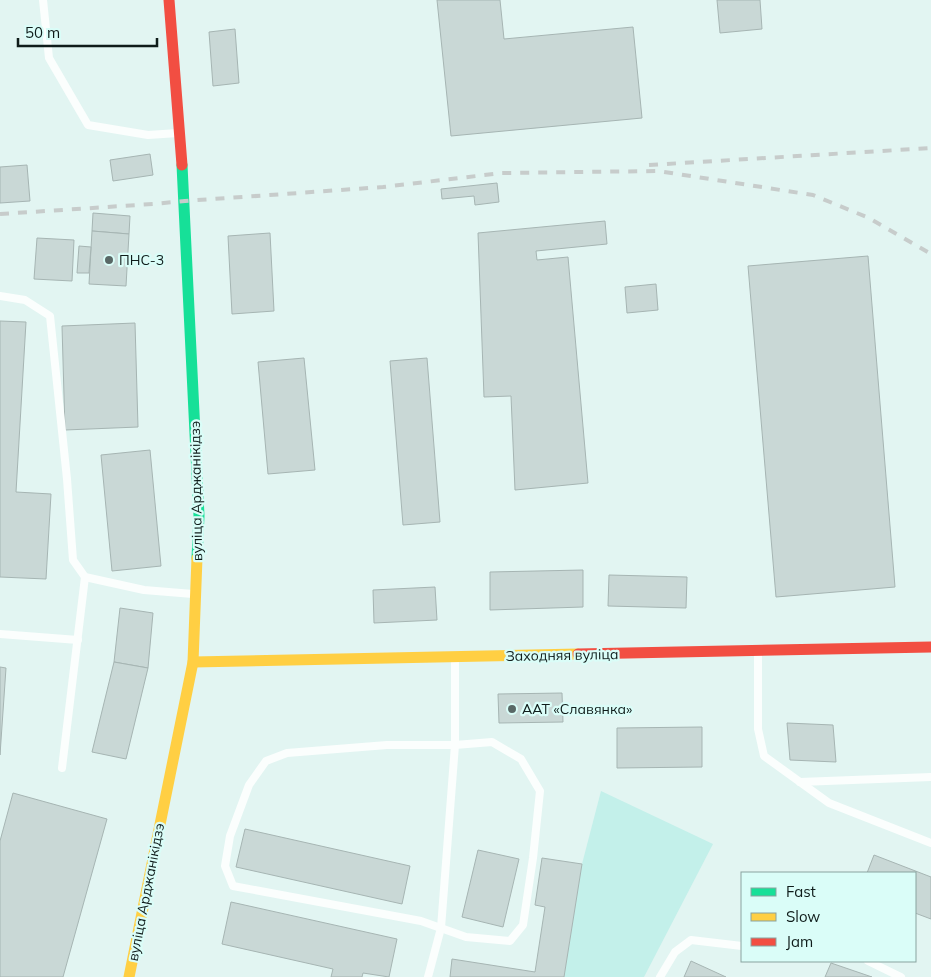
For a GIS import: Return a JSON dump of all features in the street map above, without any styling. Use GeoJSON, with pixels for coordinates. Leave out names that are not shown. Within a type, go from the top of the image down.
{"type":"FeatureCollection","features":[{"type":"Feature","properties":{"kind":"main road","name":"вуліца Арджанікідзэ"},"geometry":{"type":"LineString","coordinates":[[131,976],[193,662],[196,594],[199,516],[185,201],[169,0]]}},
{"type":"Feature","properties":{"kind":"main road","name":"Заходняя вуліца"},"geometry":{"type":"LineString","coordinates":[[193,662],[931,647]]}},
{"type":"Feature","properties":{"kind":"lane"},"geometry":{"type":"LineString","coordinates":[[43,0],[49,58],[88,125],[148,134],[180,133]]}},
{"type":"Feature","properties":{"kind":"lane"},"geometry":{"type":"LineString","coordinates":[[0,296],[25,300],[50,316],[74,560],[85,577],[62,768]]}},
{"type":"Feature","properties":{"kind":"lane"},"geometry":{"type":"LineString","coordinates":[[85,577],[144,590],[196,594]]}},
{"type":"Feature","properties":{"kind":"lane"},"geometry":{"type":"LineString","coordinates":[[0,634],[78,640]]}},
{"type":"Feature","properties":{"kind":"lane"},"geometry":{"type":"LineString","coordinates":[[758,651],[758,729],[764,756],[829,804],[931,843]]}},
{"type":"Feature","properties":{"kind":"lane"},"geometry":{"type":"LineString","coordinates":[[428,977],[440,928],[455,745],[455,657]]}},
{"type":"Feature","properties":{"kind":"lane"},"geometry":{"type":"LineString","coordinates":[[492,742],[521,759],[540,791],[533,858],[523,924],[510,942],[466,937],[420,921],[233,886],[225,866],[230,836],[249,784],[266,761],[287,752],[387,744],[455,745],[492,742]]}},
{"type":"Feature","properties":{"kind":"lane"},"geometry":{"type":"LineString","coordinates":[[800,782],[931,777]]}},
{"type":"Feature","properties":{"kind":"lane"},"geometry":{"type":"LineString","coordinates":[[660,977],[675,952],[691,940],[741,946]]}},
{"type":"Feature","properties":{"kind":"lane"},"geometry":{"type":"LineString","coordinates":[[870,962],[901,977]]}},
{"type":"Feature","properties":{"kind":"shaded area"},"geometry":{"type":"Polygon","coordinates":[[[601,791],[713,844],[644,977],[564,977],[582,864],[601,791]]]}},
{"type":"Feature","properties":{"kind":"building"},"geometry":{"type":"Polygon","coordinates":[[[437,0],[500,0],[504,39],[633,27],[642,118],[451,136],[437,0]]]}},
{"type":"Feature","properties":{"kind":"building"},"geometry":{"type":"Polygon","coordinates":[[[717,0],[760,0],[762,29],[720,33],[717,0]]]}},
{"type":"Feature","properties":{"kind":"building"},"geometry":{"type":"Polygon","coordinates":[[[235,29],[239,83],[213,86],[209,32],[235,29]]]}},
{"type":"Feature","properties":{"kind":"building"},"geometry":{"type":"Polygon","coordinates":[[[150,154],[153,175],[113,181],[110,160],[150,154]]]}},
{"type":"Feature","properties":{"kind":"building"},"geometry":{"type":"Polygon","coordinates":[[[27,165],[30,201],[0,203],[0,167],[27,165]]]}},
{"type":"Feature","properties":{"kind":"building"},"geometry":{"type":"Polygon","coordinates":[[[497,183],[499,202],[475,205],[474,196],[442,199],[441,189],[497,183]]]}},
{"type":"Feature","properties":{"kind":"building"},"geometry":{"type":"Polygon","coordinates":[[[93,213],[130,216],[129,234],[92,231],[93,213]]]}},
{"type":"Feature","properties":{"kind":"building"},"geometry":{"type":"Polygon","coordinates":[[[605,221],[607,244],[536,251],[537,260],[568,257],[588,483],[515,490],[511,396],[484,397],[478,233],[605,221]]]}},
{"type":"Feature","properties":{"kind":"building","name":"ПНС-3"},"geometry":{"type":"Polygon","coordinates":[[[92,231],[129,234],[126,286],[89,284],[92,231]]]}},
{"type":"Feature","properties":{"kind":"building"},"geometry":{"type":"Polygon","coordinates":[[[270,233],[274,311],[232,314],[228,236],[270,233]]]}},
{"type":"Feature","properties":{"kind":"building"},"geometry":{"type":"Polygon","coordinates":[[[37,238],[74,240],[72,281],[34,279],[37,238]]]}},
{"type":"Feature","properties":{"kind":"building"},"geometry":{"type":"Polygon","coordinates":[[[79,246],[91,247],[89,273],[77,273],[79,246]]]}},
{"type":"Feature","properties":{"kind":"building"},"geometry":{"type":"Polygon","coordinates":[[[868,256],[895,587],[776,597],[748,266],[868,256]]]}},
{"type":"Feature","properties":{"kind":"building"},"geometry":{"type":"Polygon","coordinates":[[[656,284],[658,310],[627,313],[625,287],[656,284]]]}},
{"type":"Feature","properties":{"kind":"building"},"geometry":{"type":"Polygon","coordinates":[[[0,321],[26,322],[16,492],[51,494],[46,579],[0,577],[0,321]]]}},
{"type":"Feature","properties":{"kind":"building"},"geometry":{"type":"Polygon","coordinates":[[[135,323],[138,427],[65,430],[62,326],[135,323]]]}},
{"type":"Feature","properties":{"kind":"building"},"geometry":{"type":"Polygon","coordinates":[[[304,358],[315,470],[268,474],[258,362],[304,358]]]}},
{"type":"Feature","properties":{"kind":"building"},"geometry":{"type":"Polygon","coordinates":[[[427,358],[440,522],[403,525],[390,361],[427,358]]]}},
{"type":"Feature","properties":{"kind":"building"},"geometry":{"type":"Polygon","coordinates":[[[150,450],[161,566],[112,571],[101,455],[150,450]]]}},
{"type":"Feature","properties":{"kind":"building"},"geometry":{"type":"Polygon","coordinates":[[[583,570],[583,607],[490,610],[490,572],[583,570]]]}},
{"type":"Feature","properties":{"kind":"building"},"geometry":{"type":"Polygon","coordinates":[[[609,575],[687,577],[686,608],[608,606],[609,575]]]}},
{"type":"Feature","properties":{"kind":"building"},"geometry":{"type":"Polygon","coordinates":[[[435,587],[437,620],[374,623],[373,590],[435,587]]]}},
{"type":"Feature","properties":{"kind":"building"},"geometry":{"type":"Polygon","coordinates":[[[120,608],[153,613],[148,668],[114,662],[120,608]]]}},
{"type":"Feature","properties":{"kind":"building"},"geometry":{"type":"Polygon","coordinates":[[[114,662],[148,668],[126,759],[92,752],[114,662]]]}},
{"type":"Feature","properties":{"kind":"building"},"geometry":{"type":"Polygon","coordinates":[[[0,667],[6,668],[0,755],[0,667]]]}},
{"type":"Feature","properties":{"kind":"building"},"geometry":{"type":"Polygon","coordinates":[[[562,693],[563,722],[499,723],[498,694],[562,693]]]}},
{"type":"Feature","properties":{"kind":"building"},"geometry":{"type":"Polygon","coordinates":[[[787,723],[833,725],[836,762],[790,760],[787,723]]]}},
{"type":"Feature","properties":{"kind":"building"},"geometry":{"type":"Polygon","coordinates":[[[702,727],[702,767],[617,768],[617,728],[702,727]]]}},
{"type":"Feature","properties":{"kind":"building"},"geometry":{"type":"Polygon","coordinates":[[[13,793],[107,819],[63,977],[0,977],[0,841],[13,793]]]}},
{"type":"Feature","properties":{"kind":"building"},"geometry":{"type":"Polygon","coordinates":[[[245,829],[410,866],[402,904],[236,867],[245,829]]]}},
{"type":"Feature","properties":{"kind":"building"},"geometry":{"type":"Polygon","coordinates":[[[478,850],[519,859],[503,927],[462,917],[478,850]]]}},
{"type":"Feature","properties":{"kind":"building"},"geometry":{"type":"Polygon","coordinates":[[[874,855],[931,877],[931,919],[916,913],[916,872],[867,872],[874,855]]]}},
{"type":"Feature","properties":{"kind":"building"},"geometry":{"type":"Polygon","coordinates":[[[542,858],[582,864],[564,977],[450,977],[452,959],[535,972],[545,907],[535,905],[542,858]]]}},
{"type":"Feature","properties":{"kind":"building"},"geometry":{"type":"Polygon","coordinates":[[[231,902],[397,939],[389,977],[363,973],[362,977],[331,977],[333,969],[222,944],[231,902]]]}},
{"type":"Feature","properties":{"kind":"building"},"geometry":{"type":"Polygon","coordinates":[[[691,961],[726,977],[684,977],[691,961]]]}},
{"type":"Feature","properties":{"kind":"building"},"geometry":{"type":"Polygon","coordinates":[[[831,963],[872,977],[825,977],[831,963]]]}},
{"type":"Feature","properties":{"kind":"railway"},"geometry":{"type":"LineString","coordinates":[[649,165],[931,148]]}},
{"type":"Feature","properties":{"kind":"railway"},"geometry":{"type":"LineString","coordinates":[[0,214],[383,187],[502,173],[658,171],[813,195],[869,218],[931,254]]}},
{"type":"Feature","properties":{"kind":"traffic: fast"},"geometry":{"type":"LineString","coordinates":[[182,165],[199,516],[197,558]]}},
{"type":"Feature","properties":{"kind":"traffic: slow"},"geometry":{"type":"LineString","coordinates":[[129,977],[193,662],[197,558]]}},
{"type":"Feature","properties":{"kind":"traffic: slow"},"geometry":{"type":"LineString","coordinates":[[193,662],[578,654]]}},
{"type":"Feature","properties":{"kind":"traffic: jam"},"geometry":{"type":"LineString","coordinates":[[169,0],[182,165]]}},
{"type":"Feature","properties":{"kind":"traffic: jam"},"geometry":{"type":"LineString","coordinates":[[578,654],[931,647]]}},
{"type":"Feature","properties":{"kind":"place","name":"ПНС-3"},"geometry":{"type":"Point","coordinates":[109,260]}},
{"type":"Feature","properties":{"kind":"place","name":"ААТ «Славянка»"},"geometry":{"type":"Point","coordinates":[512,709]}}]}
